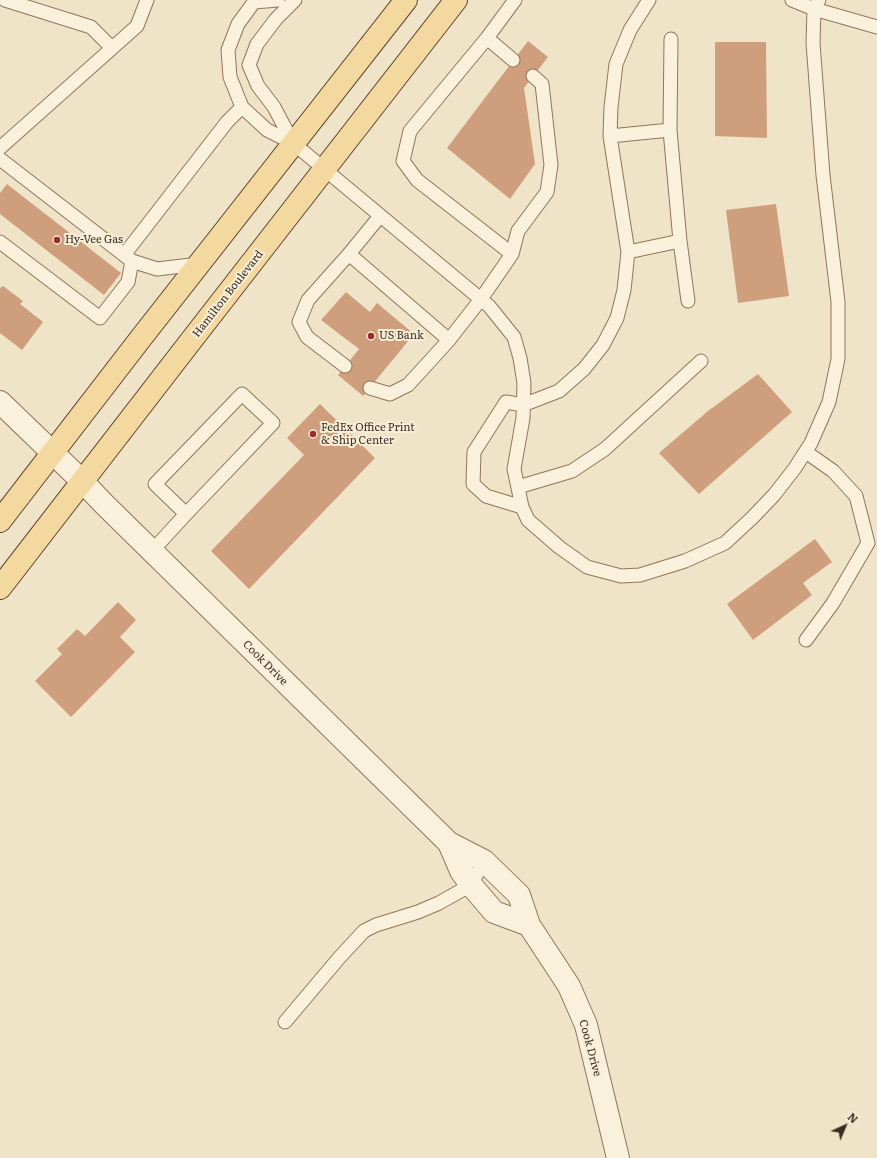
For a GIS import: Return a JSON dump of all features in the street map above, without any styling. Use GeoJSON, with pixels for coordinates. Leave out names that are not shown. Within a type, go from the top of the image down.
{"type":"FeatureCollection","features":[{"type":"Feature","properties":{"kind":"main road"},"geometry":{"type":"LineString","coordinates":[[0,522],[293,143],[406,0]]}},
{"type":"Feature","properties":{"kind":"main road","name":"Hamilton Boulevard"},"geometry":{"type":"LineString","coordinates":[[0,588],[456,0]]}},
{"type":"Feature","properties":{"kind":"street","name":"Cook Drive"},"geometry":{"type":"LineString","coordinates":[[0,402],[82,481],[449,844],[484,861],[519,895],[529,926],[569,986],[586,1025],[618,1158]]}},
{"type":"Feature","properties":{"kind":"street","name":"Cook Drive"},"geometry":{"type":"LineString","coordinates":[[449,844],[471,885],[494,912],[529,926]]}},
{"type":"Feature","properties":{"kind":"lane"},"geometry":{"type":"LineString","coordinates":[[5,0],[91,27],[112,48]]}},
{"type":"Feature","properties":{"kind":"lane"},"geometry":{"type":"LineString","coordinates":[[0,148],[137,26],[147,0]]}},
{"type":"Feature","properties":{"kind":"lane"},"geometry":{"type":"LineString","coordinates":[[278,0],[254,2],[238,24],[228,50],[230,77],[242,107],[268,130],[293,143],[489,306],[514,337],[520,358],[524,383],[523,418],[514,470],[522,507],[528,520],[559,547],[587,567],[621,576],[640,575],[685,561],[725,544],[774,495],[795,468],[811,443],[829,402],[838,359],[838,302],[824,175],[813,43],[817,4]]}},
{"type":"Feature","properties":{"kind":"lane"},"geometry":{"type":"LineString","coordinates":[[293,143],[274,107],[258,86],[249,65],[257,44],[276,19],[295,0]]}},
{"type":"Feature","properties":{"kind":"lane"},"geometry":{"type":"LineString","coordinates":[[512,254],[417,180],[403,161],[410,131],[515,0]]}},
{"type":"Feature","properties":{"kind":"lane"},"geometry":{"type":"LineString","coordinates":[[522,507],[486,496],[473,484],[474,452],[506,402],[523,405],[559,391],[584,369],[602,345],[617,318],[624,290],[628,252],[610,136],[611,107],[616,64],[630,30],[649,0]]}},
{"type":"Feature","properties":{"kind":"lane"},"geometry":{"type":"LineString","coordinates":[[792,0],[817,4],[877,27]]}},
{"type":"Feature","properties":{"kind":"lane"},"geometry":{"type":"LineString","coordinates":[[486,38],[514,60]]}},
{"type":"Feature","properties":{"kind":"lane"},"geometry":{"type":"LineString","coordinates":[[671,39],[670,130],[680,241],[688,301]]}},
{"type":"Feature","properties":{"kind":"lane"},"geometry":{"type":"LineString","coordinates":[[370,388],[390,394],[408,385],[449,340],[481,299],[512,254],[518,230],[547,192],[551,165],[542,84],[533,76]]}},
{"type":"Feature","properties":{"kind":"lane"},"geometry":{"type":"LineString","coordinates":[[0,242],[100,318],[128,282],[128,258],[227,122],[242,107]]}},
{"type":"Feature","properties":{"kind":"lane"},"geometry":{"type":"LineString","coordinates":[[610,136],[670,130]]}},
{"type":"Feature","properties":{"kind":"lane"},"geometry":{"type":"LineString","coordinates":[[0,159],[128,258],[157,269],[199,264]]}},
{"type":"Feature","properties":{"kind":"lane"},"geometry":{"type":"LineString","coordinates":[[345,366],[307,337],[299,322],[308,300],[380,216]]}},
{"type":"Feature","properties":{"kind":"lane"},"geometry":{"type":"LineString","coordinates":[[628,252],[680,241]]}},
{"type":"Feature","properties":{"kind":"lane"},"geometry":{"type":"LineString","coordinates":[[349,254],[449,340]]}},
{"type":"Feature","properties":{"kind":"lane"},"geometry":{"type":"LineString","coordinates":[[518,487],[572,471],[605,449],[701,361]]}},
{"type":"Feature","properties":{"kind":"lane"},"geometry":{"type":"LineString","coordinates":[[152,551],[273,423],[242,394],[155,484],[186,514]]}},
{"type":"Feature","properties":{"kind":"lane"},"geometry":{"type":"LineString","coordinates":[[806,452],[833,471],[856,496],[868,543],[833,603],[806,640]]}},
{"type":"Feature","properties":{"kind":"lane"},"geometry":{"type":"LineString","coordinates":[[285,1022],[364,931],[376,925],[418,912],[439,903],[471,885],[484,861]]}},
{"type":"Feature","properties":{"kind":"building"},"geometry":{"type":"Polygon","coordinates":[[[528,41],[548,57],[524,88],[535,164],[510,199],[447,148],[528,41]]]}},
{"type":"Feature","properties":{"kind":"building"},"geometry":{"type":"Polygon","coordinates":[[[715,42],[766,42],[767,138],[715,136],[715,42]]]}},
{"type":"Feature","properties":{"kind":"building"},"geometry":{"type":"Polygon","coordinates":[[[7,184],[121,273],[104,295],[0,214],[0,193],[7,184]]]}},
{"type":"Feature","properties":{"kind":"building"},"geometry":{"type":"Polygon","coordinates":[[[776,204],[789,296],[738,303],[726,210],[776,204]]]}},
{"type":"Feature","properties":{"kind":"building"},"geometry":{"type":"Polygon","coordinates":[[[3,286],[23,301],[20,304],[43,322],[22,350],[0,333],[0,288],[3,286]]]}},
{"type":"Feature","properties":{"kind":"building"},"geometry":{"type":"Polygon","coordinates":[[[346,292],[370,312],[377,303],[414,334],[363,396],[338,375],[359,349],[321,320],[346,292]]]}},
{"type":"Feature","properties":{"kind":"building"},"geometry":{"type":"Polygon","coordinates":[[[758,374],[792,412],[699,494],[659,453],[708,411],[758,374]]]}},
{"type":"Feature","properties":{"kind":"building"},"geometry":{"type":"Polygon","coordinates":[[[320,404],[375,458],[249,589],[211,551],[304,455],[287,438],[320,404]]]}},
{"type":"Feature","properties":{"kind":"building"},"geometry":{"type":"Polygon","coordinates":[[[815,539],[832,562],[803,583],[812,595],[753,640],[727,604],[815,539]]]}},
{"type":"Feature","properties":{"kind":"building"},"geometry":{"type":"Polygon","coordinates":[[[118,602],[136,620],[120,637],[135,652],[71,717],[35,681],[62,654],[57,649],[77,629],[85,636],[118,602]]]}},
{"type":"Feature","properties":{"kind":"place","name":"Hy-Vee Gas"},"geometry":{"type":"Point","coordinates":[57,240]}},
{"type":"Feature","properties":{"kind":"place","name":"US Bank"},"geometry":{"type":"Point","coordinates":[371,336]}},
{"type":"Feature","properties":{"kind":"place","name":"FedEx Office Print & Ship Center"},"geometry":{"type":"Point","coordinates":[313,434]}}]}
